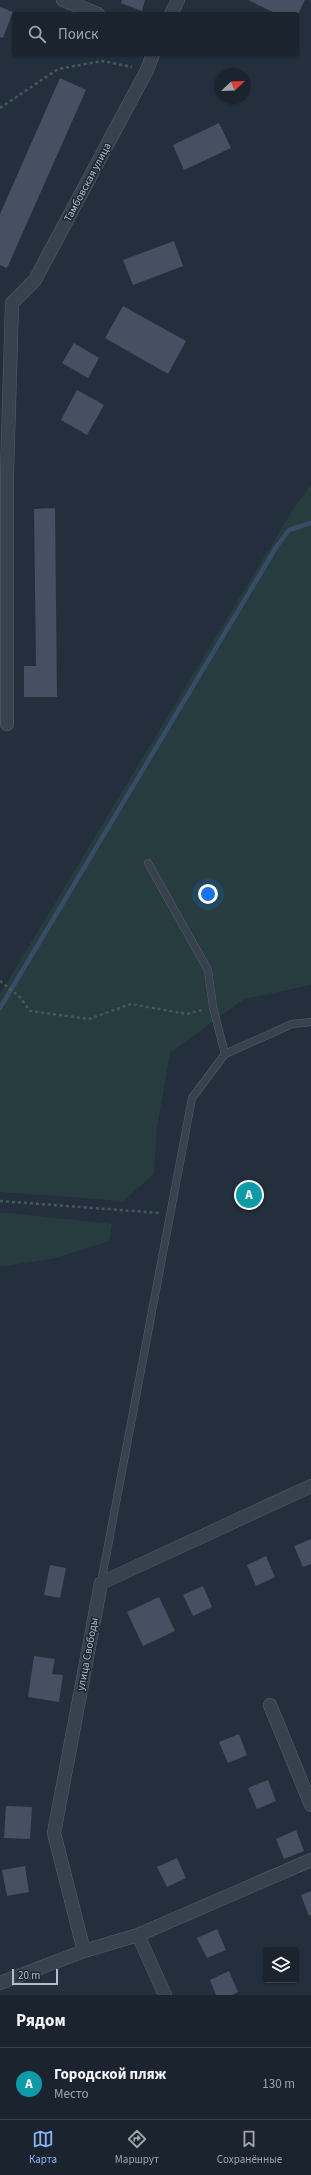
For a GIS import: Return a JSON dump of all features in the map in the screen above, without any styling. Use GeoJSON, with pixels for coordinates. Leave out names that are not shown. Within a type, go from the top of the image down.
{"type":"FeatureCollection","features":[{"type":"Feature","properties":{"kind":"street"},"geometry":{"type":"LineString","coordinates":[[63,0],[93,12]]}},
{"type":"Feature","properties":{"kind":"street"},"geometry":{"type":"LineString","coordinates":[[172,12],[178,0]]}},
{"type":"Feature","properties":{"kind":"street","name":"Тамбовская улица"},"geometry":{"type":"LineString","coordinates":[[3,724],[7,473],[6,302],[35,280],[147,70],[152,56]]}},
{"type":"Feature","properties":{"kind":"street"},"geometry":{"type":"LineString","coordinates":[[101,1582],[311,1486]]}},
{"type":"Feature","properties":{"kind":"street","name":"улица Свободы"},"geometry":{"type":"LineString","coordinates":[[84,1951],[54,1832],[101,1582]]}},
{"type":"Feature","properties":{"kind":"street"},"geometry":{"type":"LineString","coordinates":[[270,1705],[311,1805]]}},
{"type":"Feature","properties":{"kind":"street"},"geometry":{"type":"LineString","coordinates":[[0,1983],[84,1951],[138,1935],[311,1860]]}},
{"type":"Feature","properties":{"kind":"street"},"geometry":{"type":"LineString","coordinates":[[138,1935],[165,1995]]}},
{"type":"Feature","properties":{"kind":"lane"},"geometry":{"type":"LineString","coordinates":[[148,863],[208,970],[213,1007],[225,1054]]}},
{"type":"Feature","properties":{"kind":"lane"},"geometry":{"type":"LineString","coordinates":[[101,1582],[192,1098],[225,1054],[292,1024],[311,1022]]}},
{"type":"Feature","properties":{"kind":"path"},"geometry":{"type":"LineString","coordinates":[[0,108],[58,69],[102,61],[147,70]]}},
{"type":"Feature","properties":{"kind":"path"},"geometry":{"type":"LineString","coordinates":[[0,981],[15,993],[30,1011],[89,1019],[131,1004],[187,1014],[213,1007]]}},
{"type":"Feature","properties":{"kind":"path"},"geometry":{"type":"LineString","coordinates":[[0,1201],[170,1214]]}},
{"type":"Feature","properties":{"kind":"green space"},"geometry":{"type":"Polygon","coordinates":[[[311,485],[311,985],[244,999],[170,1053],[157,1127],[154,1174],[123,1201],[0,1192],[0,994],[294,508],[311,485]]]}},
{"type":"Feature","properties":{"kind":"green space"},"geometry":{"type":"Polygon","coordinates":[[[0,1212],[112,1224],[109,1241],[56,1258],[0,1267],[0,1212]]]}},
{"type":"Feature","properties":{"kind":"building"},"geometry":{"type":"Polygon","coordinates":[[[122,0],[145,0],[142,11],[121,3],[122,0]]]}},
{"type":"Feature","properties":{"kind":"building"},"geometry":{"type":"Polygon","coordinates":[[[248,0],[305,0],[299,12],[273,12],[248,0]]]}},
{"type":"Feature","properties":{"kind":"building"},"geometry":{"type":"Polygon","coordinates":[[[0,7],[13,12],[3,38],[0,37],[0,7]]]}},
{"type":"Feature","properties":{"kind":"building"},"geometry":{"type":"Polygon","coordinates":[[[60,78],[86,90],[7,268],[0,265],[0,214],[60,78]]]}},
{"type":"Feature","properties":{"kind":"building"},"geometry":{"type":"Polygon","coordinates":[[[219,123],[231,148],[184,170],[173,145],[219,123]]]}},
{"type":"Feature","properties":{"kind":"building"},"geometry":{"type":"Polygon","coordinates":[[[174,241],[183,266],[133,285],[123,260],[174,241]]]}},
{"type":"Feature","properties":{"kind":"building"},"geometry":{"type":"Polygon","coordinates":[[[123,306],[186,341],[168,374],[105,338],[123,306]]]}},
{"type":"Feature","properties":{"kind":"building"},"geometry":{"type":"Polygon","coordinates":[[[74,343],[99,358],[88,378],[62,363],[74,343]]]}},
{"type":"Feature","properties":{"kind":"building"},"geometry":{"type":"Polygon","coordinates":[[[77,390],[104,405],[87,435],[61,420],[77,390]]]}},
{"type":"Feature","properties":{"kind":"building"},"geometry":{"type":"Polygon","coordinates":[[[55,508],[57,697],[24,697],[24,666],[36,666],[34,509],[55,508]]]}},
{"type":"Feature","properties":{"kind":"building"},"geometry":{"type":"Polygon","coordinates":[[[311,1539],[311,1564],[303,1567],[294,1546],[311,1539]]]}},
{"type":"Feature","properties":{"kind":"building"},"geometry":{"type":"Polygon","coordinates":[[[266,1556],[275,1577],[256,1586],[247,1565],[266,1556]]]}},
{"type":"Feature","properties":{"kind":"building"},"geometry":{"type":"Polygon","coordinates":[[[50,1565],[66,1568],[60,1598],[44,1595],[50,1565]]]}},
{"type":"Feature","properties":{"kind":"building"},"geometry":{"type":"Polygon","coordinates":[[[203,1586],[212,1607],[193,1616],[183,1595],[203,1586]]]}},
{"type":"Feature","properties":{"kind":"building"},"geometry":{"type":"Polygon","coordinates":[[[159,1597],[175,1631],[143,1646],[127,1612],[159,1597]]]}},
{"type":"Feature","properties":{"kind":"building"},"geometry":{"type":"Polygon","coordinates":[[[34,1656],[55,1659],[52,1674],[63,1675],[59,1702],[28,1697],[34,1656]]]}},
{"type":"Feature","properties":{"kind":"building"},"geometry":{"type":"Polygon","coordinates":[[[239,1734],[247,1755],[228,1763],[219,1742],[239,1734]]]}},
{"type":"Feature","properties":{"kind":"building"},"geometry":{"type":"Polygon","coordinates":[[[268,1780],[276,1801],[257,1809],[248,1788],[268,1780]]]}},
{"type":"Feature","properties":{"kind":"building"},"geometry":{"type":"Polygon","coordinates":[[[6,1806],[32,1807],[30,1839],[4,1838],[6,1806]]]}},
{"type":"Feature","properties":{"kind":"building"},"geometry":{"type":"Polygon","coordinates":[[[296,1830],[304,1851],[284,1859],[276,1839],[296,1830]]]}},
{"type":"Feature","properties":{"kind":"building"},"geometry":{"type":"Polygon","coordinates":[[[177,1858],[186,1878],[167,1887],[157,1867],[177,1858]]]}},
{"type":"Feature","properties":{"kind":"building"},"geometry":{"type":"Polygon","coordinates":[[[25,1866],[29,1892],[7,1896],[2,1870],[25,1866]]]}},
{"type":"Feature","properties":{"kind":"building"},"geometry":{"type":"Polygon","coordinates":[[[311,1891],[311,1915],[309,1916],[301,1895],[311,1891]]]}},
{"type":"Feature","properties":{"kind":"building"},"geometry":{"type":"Polygon","coordinates":[[[217,1929],[226,1950],[207,1958],[197,1938],[217,1929]]]}},
{"type":"Feature","properties":{"kind":"building"},"geometry":{"type":"Polygon","coordinates":[[[229,1971],[238,1992],[232,1995],[216,1995],[210,1980],[229,1971]]]}},
{"type":"Feature","properties":{"kind":"waterway"},"geometry":{"type":"LineString","coordinates":[[0,1008],[277,546],[289,530],[311,523]]}},
{"type":"Feature","properties":{"kind":"place","name":"Городской пляж"},"geometry":{"type":"Point","coordinates":[249,1195]}}]}
